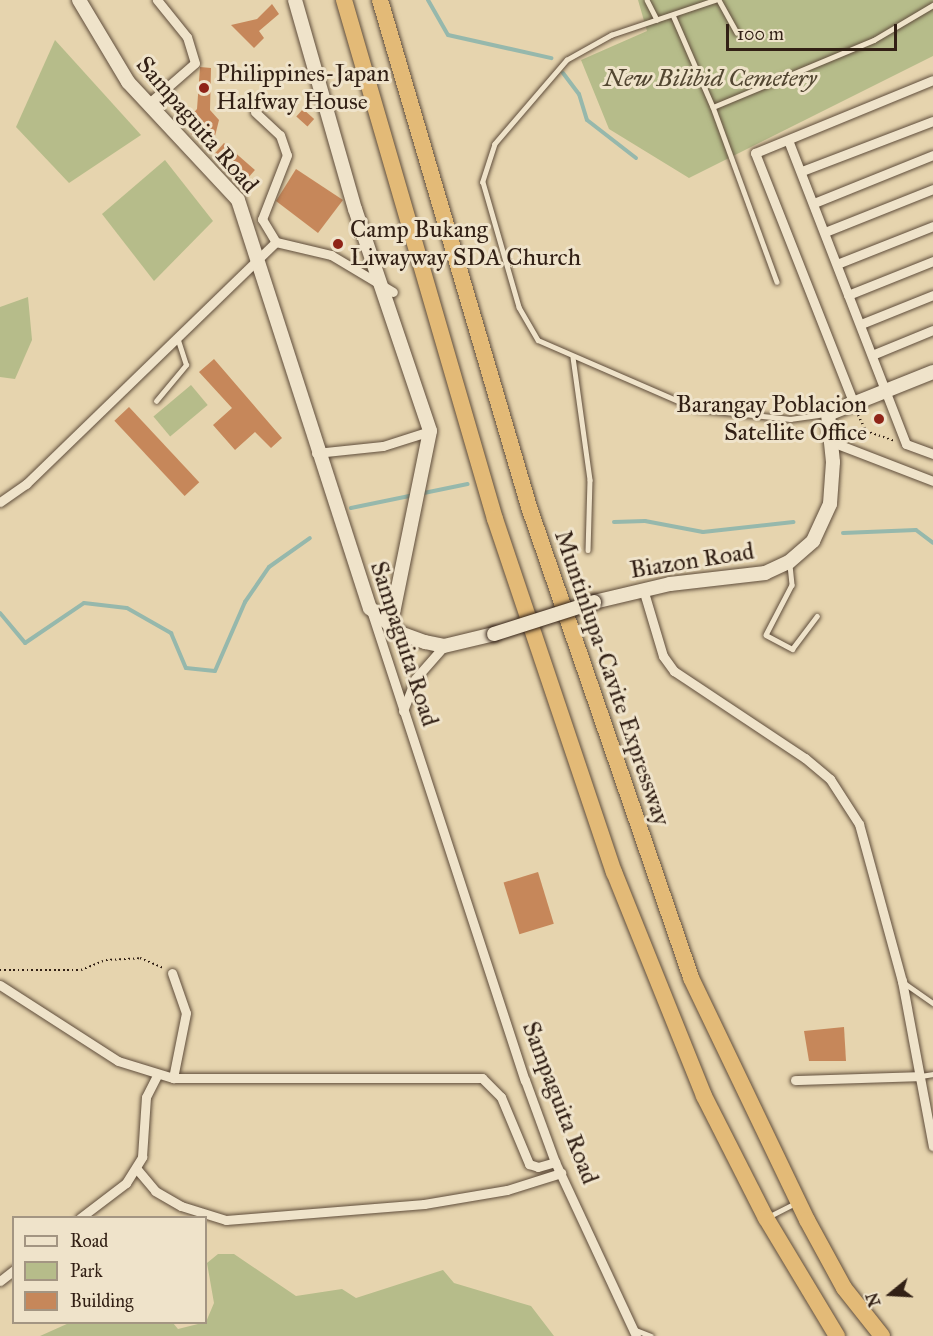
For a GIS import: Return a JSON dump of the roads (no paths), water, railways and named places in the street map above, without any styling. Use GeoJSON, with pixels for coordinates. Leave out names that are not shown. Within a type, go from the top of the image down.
{"type":"FeatureCollection","features":[{"type":"Feature","properties":{"kind":"highway"},"geometry":{"type":"LineString","coordinates":[[344,0],[445,355],[572,750],[670,1022],[766,1218],[837,1336]]}},
{"type":"Feature","properties":{"kind":"highway","name":"Muntinlupa-Cavite Expressway"},"geometry":{"type":"LineString","coordinates":[[380,0],[529,507],[691,978],[798,1202],[844,1288],[882,1336]]}},
{"type":"Feature","properties":{"kind":"street","name":"Sampaguita Road"},"geometry":{"type":"LineString","coordinates":[[79,0],[112,59],[148,104],[238,200],[316,453],[555,1162],[635,1333]]}},
{"type":"Feature","properties":{"kind":"street"},"geometry":{"type":"LineString","coordinates":[[148,104],[195,63],[187,37],[157,0]]}},
{"type":"Feature","properties":{"kind":"street"},"geometry":{"type":"LineString","coordinates":[[295,0],[379,283],[430,431],[427,459],[390,627]]}},
{"type":"Feature","properties":{"kind":"street"},"geometry":{"type":"LineString","coordinates":[[854,404],[755,157],[788,140],[933,80]]}},
{"type":"Feature","properties":{"kind":"street"},"geometry":{"type":"LineString","coordinates":[[255,112],[280,135],[287,155],[262,219]]}},
{"type":"Feature","properties":{"kind":"street"},"geometry":{"type":"LineString","coordinates":[[802,171],[933,121]]}},
{"type":"Feature","properties":{"kind":"street"},"geometry":{"type":"LineString","coordinates":[[788,140],[802,171],[906,444],[933,454]]}},
{"type":"Feature","properties":{"kind":"street"},"geometry":{"type":"LineString","coordinates":[[814,203],[933,155]]}},
{"type":"Feature","properties":{"kind":"street"},"geometry":{"type":"LineString","coordinates":[[825,232],[933,189]]}},
{"type":"Feature","properties":{"kind":"street"},"geometry":{"type":"LineString","coordinates":[[245,219],[262,219]]}},
{"type":"Feature","properties":{"kind":"street"},"geometry":{"type":"LineString","coordinates":[[262,219],[276,242],[332,255],[393,292]]}},
{"type":"Feature","properties":{"kind":"street"},"geometry":{"type":"LineString","coordinates":[[837,264],[933,226]]}},
{"type":"Feature","properties":{"kind":"street"},"geometry":{"type":"LineString","coordinates":[[0,502],[26,484],[276,242]]}},
{"type":"Feature","properties":{"kind":"street"},"geometry":{"type":"LineString","coordinates":[[848,295],[933,261]]}},
{"type":"Feature","properties":{"kind":"street"},"geometry":{"type":"LineString","coordinates":[[861,324],[933,295]]}},
{"type":"Feature","properties":{"kind":"street"},"geometry":{"type":"LineString","coordinates":[[872,355],[933,330]]}},
{"type":"Feature","properties":{"kind":"street"},"geometry":{"type":"LineString","coordinates":[[828,414],[933,372]]}},
{"type":"Feature","properties":{"kind":"street","name":"Biazon Road"},"geometry":{"type":"LineString","coordinates":[[444,646],[494,634],[643,589],[765,573],[789,562],[813,541],[830,504],[832,442],[828,414]]}},
{"type":"Feature","properties":{"kind":"street"},"geometry":{"type":"LineString","coordinates":[[316,453],[383,446],[430,431]]}},
{"type":"Feature","properties":{"kind":"street"},"geometry":{"type":"LineString","coordinates":[[832,442],[933,481]]}},
{"type":"Feature","properties":{"kind":"street"},"geometry":{"type":"LineString","coordinates":[[643,589],[663,656],[674,671],[805,758],[846,801],[865,843],[902,981],[933,1146]]}},
{"type":"Feature","properties":{"kind":"street"},"geometry":{"type":"LineString","coordinates":[[370,608],[390,627],[444,646],[415,679],[403,714]]}},
{"type":"Feature","properties":{"kind":"street"},"geometry":{"type":"LineString","coordinates":[[172,973],[186,1013],[173,1078]]}},
{"type":"Feature","properties":{"kind":"street"},"geometry":{"type":"LineString","coordinates":[[0,985],[99,1050],[157,1075],[173,1078],[482,1078],[501,1097],[529,1164],[538,1167],[555,1162]]}},
{"type":"Feature","properties":{"kind":"street"},"geometry":{"type":"LineString","coordinates":[[82,1216],[136,1168],[142,1157],[146,1097],[157,1075]]}},
{"type":"Feature","properties":{"kind":"street"},"geometry":{"type":"LineString","coordinates":[[795,1080],[919,1076]]}},
{"type":"Feature","properties":{"kind":"street"},"geometry":{"type":"LineString","coordinates":[[136,1168],[150,1178],[155,1191],[181,1206],[226,1220],[424,1204],[507,1190],[561,1173]]}},
{"type":"Feature","properties":{"kind":"street"},"geometry":{"type":"LineString","coordinates":[[0,1281],[12,1272]]}},
{"type":"Feature","properties":{"kind":"lane"},"geometry":{"type":"LineString","coordinates":[[647,0],[657,20]]}},
{"type":"Feature","properties":{"kind":"lane"},"geometry":{"type":"LineString","coordinates":[[737,32],[718,0],[612,35],[567,60],[501,136],[483,169],[527,325],[538,340],[697,409],[790,418],[828,414]]}},
{"type":"Feature","properties":{"kind":"lane"},"geometry":{"type":"LineString","coordinates":[[713,106],[853,50],[933,6]]}},
{"type":"Feature","properties":{"kind":"lane"},"geometry":{"type":"LineString","coordinates":[[673,15],[713,106],[777,282]]}},
{"type":"Feature","properties":{"kind":"lane"},"geometry":{"type":"LineString","coordinates":[[156,401],[186,365],[177,337]]}},
{"type":"Feature","properties":{"kind":"lane"},"geometry":{"type":"LineString","coordinates":[[573,357],[589,469],[588,550]]}},
{"type":"Feature","properties":{"kind":"lane"},"geometry":{"type":"LineString","coordinates":[[789,562],[792,585],[766,635],[792,649],[817,616]]}},
{"type":"Feature","properties":{"kind":"lane"},"geometry":{"type":"LineString","coordinates":[[902,981],[933,1003]]}},
{"type":"Feature","properties":{"kind":"lane"},"geometry":{"type":"LineString","coordinates":[[919,1076],[933,1074]]}},
{"type":"Feature","properties":{"kind":"lane"},"geometry":{"type":"LineString","coordinates":[[766,1218],[798,1202]]}},
{"type":"Feature","properties":{"kind":"lane"},"geometry":{"type":"LineString","coordinates":[[635,1333],[651,1336]]}},
{"type":"Feature","properties":{"kind":"waterway"},"geometry":{"type":"LineString","coordinates":[[428,0],[448,35],[551,58]]}},
{"type":"Feature","properties":{"kind":"waterway"},"geometry":{"type":"LineString","coordinates":[[563,73],[579,94],[587,120],[636,158]]}},
{"type":"Feature","properties":{"kind":"waterway"},"geometry":{"type":"LineString","coordinates":[[351,508],[468,484]]}},
{"type":"Feature","properties":{"kind":"waterway"},"geometry":{"type":"LineString","coordinates":[[614,522],[645,521],[703,532],[793,522]]}},
{"type":"Feature","properties":{"kind":"waterway"},"geometry":{"type":"LineString","coordinates":[[843,533],[916,530],[933,543]]}},
{"type":"Feature","properties":{"kind":"waterway"},"geometry":{"type":"LineString","coordinates":[[0,613],[25,643],[84,603],[127,608],[171,633],[186,668],[215,671],[245,602],[269,567],[310,538]]}},
{"type":"Feature","properties":{"kind":"place","name":"Philippines-Japan Halfway House"},"geometry":{"type":"Point","coordinates":[204,88]}},
{"type":"Feature","properties":{"kind":"place","name":"Camp Bukang Liwayway SDA Church"},"geometry":{"type":"Point","coordinates":[338,244]}},
{"type":"Feature","properties":{"kind":"place","name":"Barangay Poblacion Satellite Office"},"geometry":{"type":"Point","coordinates":[879,419]}},
{"type":"Feature","properties":{"kind":"park label","name":"New Bilibid Cemetery"},"geometry":{"type":"Point","coordinates":[710,79]}}]}
